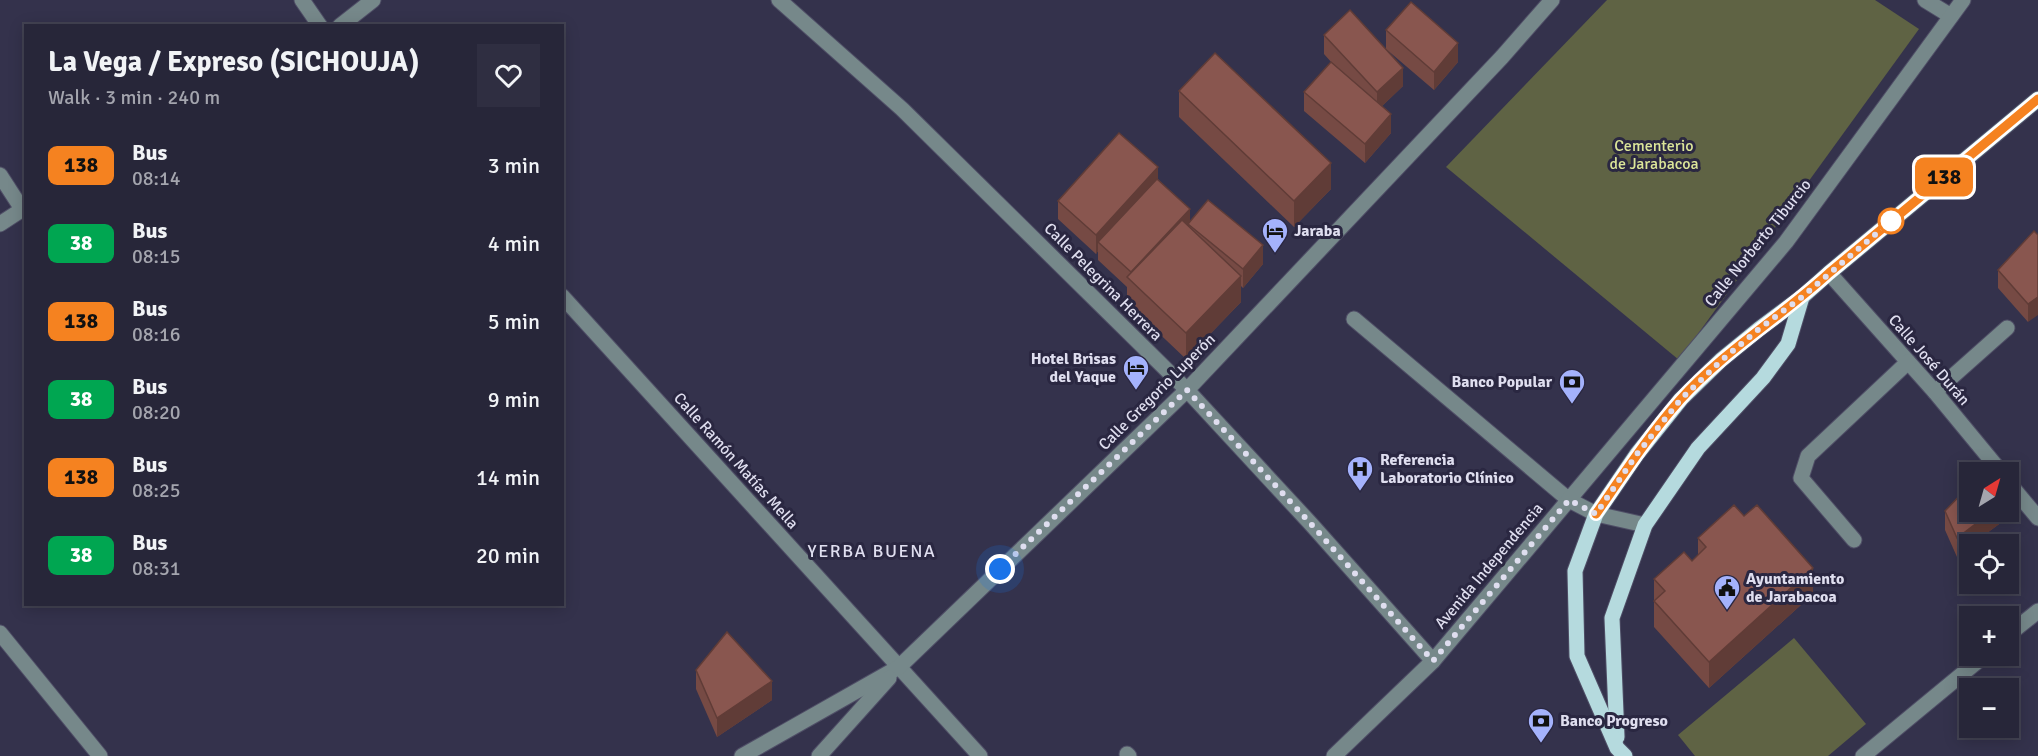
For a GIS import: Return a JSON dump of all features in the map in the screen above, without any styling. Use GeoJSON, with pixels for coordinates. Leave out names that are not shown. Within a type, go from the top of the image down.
{"type":"FeatureCollection","features":[{"type":"Feature","properties":{"kind":"main road"},"geometry":{"type":"LineString","coordinates":[[1621,752],[1577,656],[1575,572],[1596,514],[1637,454],[1681,399],[1744,342],[1802,297],[2038,99]]}},
{"type":"Feature","properties":{"kind":"main road"},"geometry":{"type":"LineString","coordinates":[[1621,752],[1612,618],[1645,525],[1698,448],[1762,378],[1788,344],[1802,297]]}},
{"type":"Feature","properties":{"kind":"street"},"geometry":{"type":"LineString","coordinates":[[302,0],[319,24]]}},
{"type":"Feature","properties":{"kind":"street"},"geometry":{"type":"LineString","coordinates":[[343,24],[373,0]]}},
{"type":"Feature","properties":{"kind":"street","name":"Calle Pelegrina Herrera"},"geometry":{"type":"LineString","coordinates":[[779,0],[902,109],[1187,390],[1433,661]]}},
{"type":"Feature","properties":{"kind":"street","name":"Calle Gregorio Luperón"},"geometry":{"type":"LineString","coordinates":[[742,756],[899,667],[1187,390],[1502,57],[1552,0]]}},
{"type":"Feature","properties":{"kind":"street"},"geometry":{"type":"LineString","coordinates":[[1925,0],[1951,16]]}},
{"type":"Feature","properties":{"kind":"street","name":"Calle Norberto Tiburcio"},"geometry":{"type":"LineString","coordinates":[[1569,500],[1786,242],[1963,0]]}},
{"type":"Feature","properties":{"kind":"street"},"geometry":{"type":"LineString","coordinates":[[0,175],[24,208],[0,224]]}},
{"type":"Feature","properties":{"kind":"street","name":"Calle José Durán"},"geometry":{"type":"LineString","coordinates":[[1829,273],[1935,392],[1993,462]]}},
{"type":"Feature","properties":{"kind":"street","name":"Calle Ramón Matías Mella"},"geometry":{"type":"LineString","coordinates":[[564,298],[980,756]]}},
{"type":"Feature","properties":{"kind":"street"},"geometry":{"type":"LineString","coordinates":[[1354,319],[1569,500],[1596,514],[1645,525]]}},
{"type":"Feature","properties":{"kind":"street"},"geometry":{"type":"LineString","coordinates":[[1935,392],[2007,328]]}},
{"type":"Feature","properties":{"kind":"street"},"geometry":{"type":"LineString","coordinates":[[1854,540],[1801,478],[1808,456],[1908,362]]}},
{"type":"Feature","properties":{"kind":"street"},"geometry":{"type":"LineString","coordinates":[[2019,495],[2038,518]]}},
{"type":"Feature","properties":{"kind":"street","name":"Avenida Independencia"},"geometry":{"type":"LineString","coordinates":[[1334,756],[1433,661],[1569,500]]}},
{"type":"Feature","properties":{"kind":"street"},"geometry":{"type":"LineString","coordinates":[[2019,626],[2038,611]]}},
{"type":"Feature","properties":{"kind":"street"},"geometry":{"type":"LineString","coordinates":[[0,633],[100,756]]}},
{"type":"Feature","properties":{"kind":"street"},"geometry":{"type":"LineString","coordinates":[[1863,756],[1972,666]]}},
{"type":"Feature","properties":{"kind":"street"},"geometry":{"type":"LineString","coordinates":[[819,756],[899,667]]}},
{"type":"Feature","properties":{"kind":"green space","name":"Cementerio de Jarabacoa"},"geometry":{"type":"Polygon","coordinates":[[[1607,0],[1875,0],[1919,29],[1679,360],[1446,167],[1607,0]]]}},
{"type":"Feature","properties":{"kind":"green space"},"geometry":{"type":"Polygon","coordinates":[[[1794,638],[1866,724],[1828,756],[1695,756],[1678,735],[1794,638]]]}},
{"type":"Feature","properties":{"kind":"building"},"geometry":{"type":"Polygon","coordinates":[[[1411,2],[1458,43],[1434,72],[1386,30],[1411,2]]]}},
{"type":"Feature","properties":{"kind":"building"},"geometry":{"type":"Polygon","coordinates":[[[1350,10],[1403,68],[1377,92],[1324,35],[1350,10]]]}},
{"type":"Feature","properties":{"kind":"building"},"geometry":{"type":"Polygon","coordinates":[[[1215,53],[1331,163],[1294,201],[1179,91],[1215,53]]]}},
{"type":"Feature","properties":{"kind":"building"},"geometry":{"type":"Polygon","coordinates":[[[1331,62],[1391,114],[1365,144],[1304,92],[1331,62]]]}},
{"type":"Feature","properties":{"kind":"building"},"geometry":{"type":"Polygon","coordinates":[[[1119,133],[1158,167],[1096,235],[1058,201],[1119,133]]]}},
{"type":"Feature","properties":{"kind":"building"},"geometry":{"type":"Polygon","coordinates":[[[1157,179],[1190,209],[1131,272],[1098,242],[1157,179]]]}},
{"type":"Feature","properties":{"kind":"building"},"geometry":{"type":"Polygon","coordinates":[[[1208,200],[1263,245],[1243,269],[1188,224],[1208,200]]]}},
{"type":"Feature","properties":{"kind":"building"},"geometry":{"type":"Polygon","coordinates":[[[1182,220],[1241,276],[1186,333],[1127,277],[1182,220]]]}},
{"type":"Feature","properties":{"kind":"building"},"geometry":{"type":"Polygon","coordinates":[[[2034,231],[2038,235],[2038,297],[2028,304],[1998,270],[2034,231]]]}},
{"type":"Feature","properties":{"kind":"building"},"geometry":{"type":"Polygon","coordinates":[[[1959,496],[1959,522],[1978,522],[1959,534],[1957,538],[1945,511],[1959,496]]]}},
{"type":"Feature","properties":{"kind":"building","name":"Ayuntamiento de Jarabacoa"},"geometry":{"type":"Polygon","coordinates":[[[1734,505],[1744,516],[1757,505],[1813,568],[1709,662],[1654,601],[1665,591],[1654,579],[1684,552],[1692,561],[1706,547],[1698,538],[1734,505]]]}},
{"type":"Feature","properties":{"kind":"building"},"geometry":{"type":"Polygon","coordinates":[[[727,632],[772,681],[717,718],[696,670],[727,632]]]}},
{"type":"Feature","properties":{"kind":"bus line","name":"138"},"geometry":{"type":"LineString","coordinates":[[1596,514],[1637,454],[1681,399],[1722,360],[1802,297],[2038,99]]}},
{"type":"Feature","properties":{"kind":"place","name":"Jaraba"},"geometry":{"type":"Point","coordinates":[1275,254]}},
{"type":"Feature","properties":{"kind":"place","name":"Hotel Brisas del Yaque"},"geometry":{"type":"Point","coordinates":[1136,391]}},
{"type":"Feature","properties":{"kind":"place","name":"Banco Popular"},"geometry":{"type":"Point","coordinates":[1572,405]}},
{"type":"Feature","properties":{"kind":"place","name":"Referencia Laboratorio Clínico"},"geometry":{"type":"Point","coordinates":[1360,492]}},
{"type":"Feature","properties":{"kind":"place","name":"Ayuntamiento de Jarabacoa"},"geometry":{"type":"Point","coordinates":[1727,611]}},
{"type":"Feature","properties":{"kind":"place","name":"Banco Progreso"},"geometry":{"type":"Point","coordinates":[1541,744]}},
{"type":"Feature","properties":{"kind":"district","name":"YERBA BUENA"},"geometry":{"type":"Point","coordinates":[872,551]}},
{"type":"Feature","properties":{"kind":"route"},"geometry":{"type":"LineString","coordinates":[[1000,569],[1187,390],[1433,661],[1569,500],[1596,514],[1637,454],[1681,399],[1722,360],[1802,297],[1898,215],[1891,221]]}}]}
